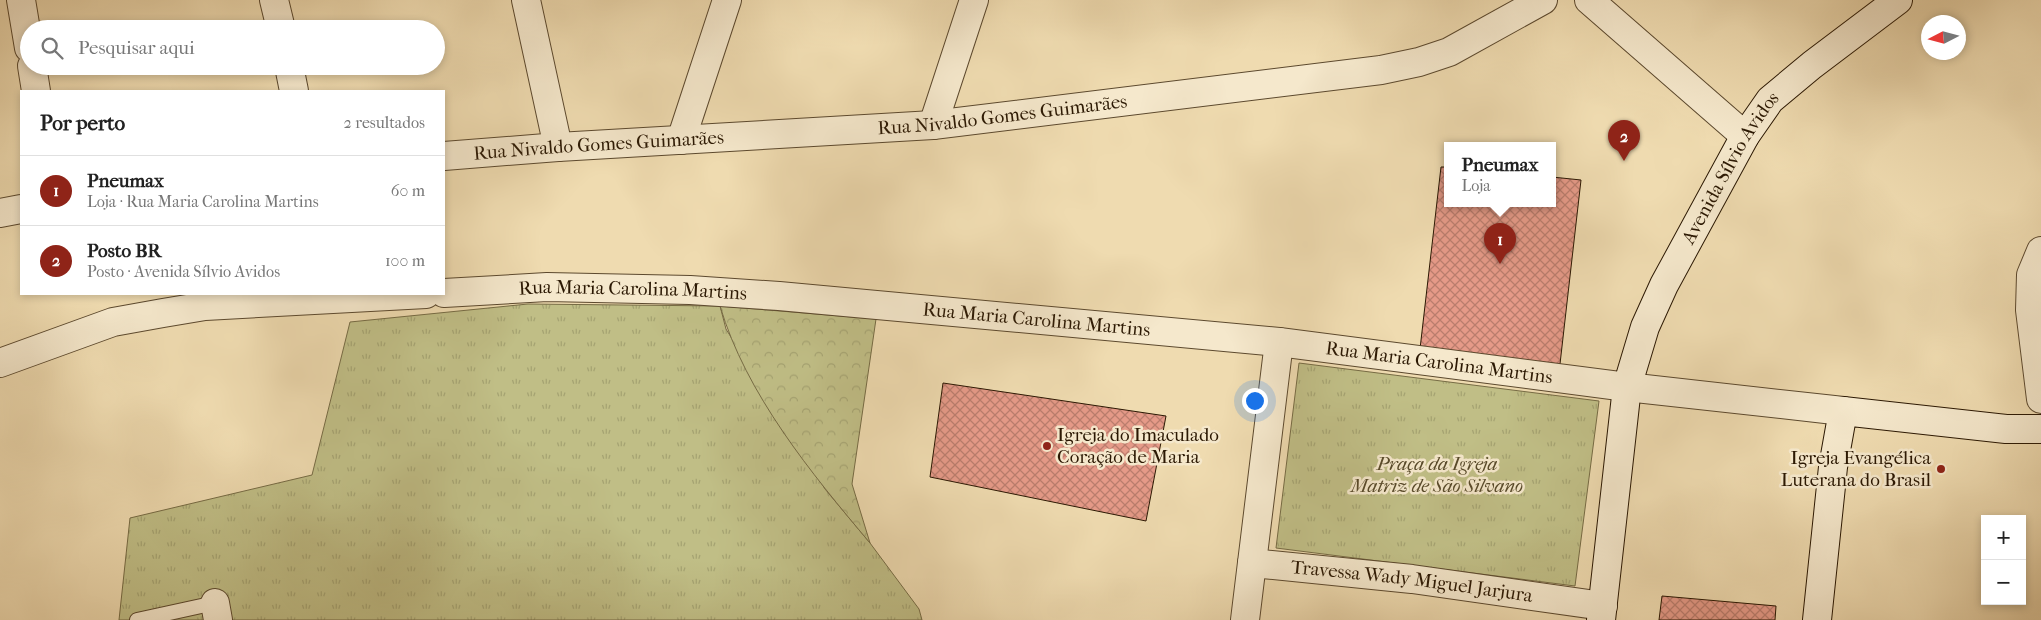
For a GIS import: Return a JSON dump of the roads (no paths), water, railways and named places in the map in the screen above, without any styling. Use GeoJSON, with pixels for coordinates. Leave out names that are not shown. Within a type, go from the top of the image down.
{"type":"FeatureCollection","features":[{"type":"Feature","properties":{"kind":"street"},"geometry":{"type":"LineString","coordinates":[[21,0],[24,20]]}},
{"type":"Feature","properties":{"kind":"street"},"geometry":{"type":"LineString","coordinates":[[274,0],[278,20]]}},
{"type":"Feature","properties":{"kind":"street"},"geometry":{"type":"LineString","coordinates":[[526,0],[558,147]]}},
{"type":"Feature","properties":{"kind":"street"},"geometry":{"type":"LineString","coordinates":[[681,140],[727,0]]}},
{"type":"Feature","properties":{"kind":"street"},"geometry":{"type":"LineString","coordinates":[[933,125],[974,0]]}},
{"type":"Feature","properties":{"kind":"street","name":"Rua Nivaldo Gomes Guimarães"},"geometry":{"type":"LineString","coordinates":[[445,156],[558,147],[933,125],[1381,70],[1419,62],[1449,52],[1543,0]]}},
{"type":"Feature","properties":{"kind":"street"},"geometry":{"type":"LineString","coordinates":[[1589,0],[1745,136]]}},
{"type":"Feature","properties":{"kind":"street","name":"Avenida Sílvio Avidos"},"geometry":{"type":"LineString","coordinates":[[1602,613],[1627,387],[1645,327],[1664,285],[1745,136],[1770,100],[1812,65],[1898,0]]}},
{"type":"Feature","properties":{"kind":"street"},"geometry":{"type":"LineString","coordinates":[[33,75],[36,90]]}},
{"type":"Feature","properties":{"kind":"street"},"geometry":{"type":"LineString","coordinates":[[290,75],[294,90]]}},
{"type":"Feature","properties":{"kind":"street"},"geometry":{"type":"LineString","coordinates":[[0,213],[20,209]]}},
{"type":"Feature","properties":{"kind":"street"},"geometry":{"type":"LineString","coordinates":[[2041,251],[2031,275],[2030,310],[2041,399]]}},
{"type":"Feature","properties":{"kind":"street","name":"Rua Maria Carolina Martins"},"geometry":{"type":"LineString","coordinates":[[445,293],[547,287],[690,290],[997,315],[1279,342],[1627,387]]}},
{"type":"Feature","properties":{"kind":"street"},"geometry":{"type":"LineString","coordinates":[[0,363],[113,322],[163,313],[205,306],[408,295]]}},
{"type":"Feature","properties":{"kind":"street"},"geometry":{"type":"LineString","coordinates":[[1245,620],[1279,342]]}},
{"type":"Feature","properties":{"kind":"street"},"geometry":{"type":"LineString","coordinates":[[1627,387],[2006,428],[2041,429]]}},
{"type":"Feature","properties":{"kind":"street"},"geometry":{"type":"LineString","coordinates":[[1816,620],[1833,467],[1843,411]]}},
{"type":"Feature","properties":{"kind":"street","name":"Travessa Wady Miguel Jarjura"},"geometry":{"type":"LineString","coordinates":[[1252,563],[1412,579],[1602,613]]}},
{"type":"Feature","properties":{"kind":"lane"},"geometry":{"type":"LineString","coordinates":[[137,620],[216,612]]}},
{"type":"Feature","properties":{"kind":"place","name":"Posto BR"},"geometry":{"type":"Point","coordinates":[1624,161]}},
{"type":"Feature","properties":{"kind":"place","name":"Pneumax"},"geometry":{"type":"Point","coordinates":[1500,264]}},
{"type":"Feature","properties":{"kind":"place","name":"Igreja do Imaculado Coração de Maria"},"geometry":{"type":"Point","coordinates":[1047,446]}},
{"type":"Feature","properties":{"kind":"place","name":"Igreja Evangélica Luterana do Brasil"},"geometry":{"type":"Point","coordinates":[1941,469]}},
{"type":"Feature","properties":{"kind":"park label","name":"Praça da Igreja Matriz de São Silvano"},"geometry":{"type":"Point","coordinates":[1437,475]}}]}
